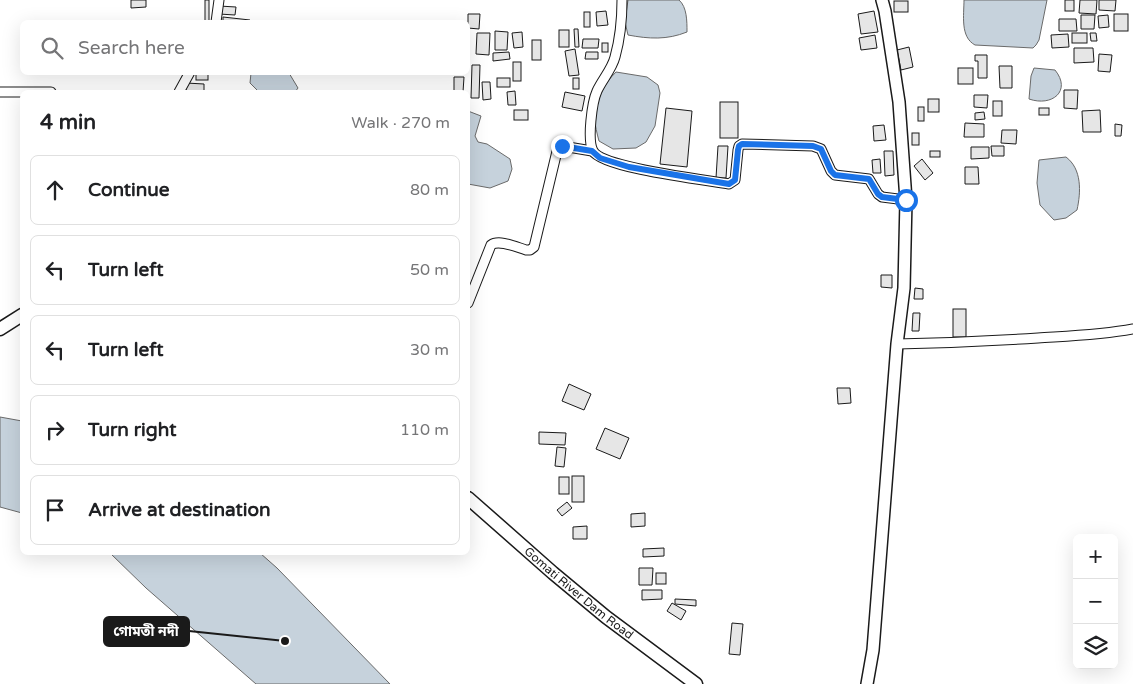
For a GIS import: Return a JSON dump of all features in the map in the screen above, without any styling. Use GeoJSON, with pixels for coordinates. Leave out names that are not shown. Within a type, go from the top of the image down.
{"type":"FeatureCollection","features":[{"type":"Feature","properties":{"kind":"main road"},"geometry":{"type":"LineString","coordinates":[[0,329],[20,316]]}},
{"type":"Feature","properties":{"kind":"main road","name":"Gomati River Dam Road"},"geometry":{"type":"LineString","coordinates":[[470,500],[606,617],[696,684]]}},
{"type":"Feature","properties":{"kind":"street"},"geometry":{"type":"LineString","coordinates":[[216,20],[219,0]]}},
{"type":"Feature","properties":{"kind":"street"},"geometry":{"type":"LineString","coordinates":[[592,151],[590,120],[596,92],[615,58],[622,16],[622,0]]}},
{"type":"Feature","properties":{"kind":"street"},"geometry":{"type":"LineString","coordinates":[[867,684],[873,650],[897,344],[904,288],[906,200],[900,102],[882,0]]}},
{"type":"Feature","properties":{"kind":"street"},"geometry":{"type":"LineString","coordinates":[[180,90],[188,75]]}},
{"type":"Feature","properties":{"kind":"street"},"geometry":{"type":"LineString","coordinates":[[0,92],[20,92]]}},
{"type":"Feature","properties":{"kind":"street"},"geometry":{"type":"LineString","coordinates":[[470,298],[491,246],[494,243],[526,250],[534,247],[558,147],[562,146],[592,151],[600,158],[629,167],[729,184],[735,180],[738,150],[742,144],[813,146],[821,149],[831,171],[835,175],[869,179],[882,197],[906,200]]}},
{"type":"Feature","properties":{"kind":"street"},"geometry":{"type":"LineString","coordinates":[[897,344],[1042,338],[1118,332],[1133,329]]}},
{"type":"Feature","properties":{"kind":"shaded area"},"geometry":{"type":"Polygon","coordinates":[[[628,0],[679,0],[685,10],[687,32],[658,38],[628,35],[625,22],[628,0]]]}},
{"type":"Feature","properties":{"kind":"shaded area"},"geometry":{"type":"Polygon","coordinates":[[[964,0],[1047,0],[1039,40],[1033,48],[975,45],[967,37],[965,31],[964,0]]]}},
{"type":"Feature","properties":{"kind":"shaded area"},"geometry":{"type":"Polygon","coordinates":[[[1034,68],[1055,70],[1060,78],[1060,91],[1052,99],[1037,101],[1029,99],[1031,76],[1034,68]]]}},
{"type":"Feature","properties":{"kind":"shaded area"},"geometry":{"type":"Polygon","coordinates":[[[616,72],[647,77],[658,85],[660,93],[655,126],[646,142],[636,148],[613,149],[599,141],[596,130],[594,111],[598,96],[602,88],[616,72]]]}},
{"type":"Feature","properties":{"kind":"shaded area"},"geometry":{"type":"Polygon","coordinates":[[[251,75],[290,75],[298,88],[296,90],[257,90],[250,83],[251,75]]]}},
{"type":"Feature","properties":{"kind":"shaded area"},"geometry":{"type":"Polygon","coordinates":[[[470,112],[481,116],[475,136],[478,142],[487,144],[510,159],[512,169],[508,181],[490,188],[470,184],[470,112]]]}},
{"type":"Feature","properties":{"kind":"shaded area"},"geometry":{"type":"Polygon","coordinates":[[[1066,157],[1078,174],[1077,210],[1066,218],[1054,220],[1040,205],[1037,183],[1039,160],[1066,157]]]}},
{"type":"Feature","properties":{"kind":"shaded area"},"geometry":{"type":"Polygon","coordinates":[[[0,417],[20,421],[20,512],[0,507],[0,417]]]}},
{"type":"Feature","properties":{"kind":"shaded area"},"geometry":{"type":"Polygon","coordinates":[[[112,555],[262,555],[390,684],[256,684],[146,588],[112,555]]]}},
{"type":"Feature","properties":{"kind":"building"},"geometry":{"type":"Polygon","coordinates":[[[131,0],[146,0],[146,7],[131,8],[131,0]]]}},
{"type":"Feature","properties":{"kind":"building"},"geometry":{"type":"Polygon","coordinates":[[[205,0],[209,0],[209,20],[205,20],[205,0]]]}},
{"type":"Feature","properties":{"kind":"building"},"geometry":{"type":"Polygon","coordinates":[[[1065,0],[1074,0],[1074,11],[1065,11],[1065,0]]]}},
{"type":"Feature","properties":{"kind":"building"},"geometry":{"type":"Polygon","coordinates":[[[1080,0],[1097,0],[1096,14],[1079,13],[1080,0]]]}},
{"type":"Feature","properties":{"kind":"building"},"geometry":{"type":"Polygon","coordinates":[[[1099,0],[1116,0],[1115,11],[1099,10],[1099,0]]]}},
{"type":"Feature","properties":{"kind":"building"},"geometry":{"type":"Polygon","coordinates":[[[894,1],[908,1],[908,12],[894,12],[894,1]]]}},
{"type":"Feature","properties":{"kind":"building"},"geometry":{"type":"Polygon","coordinates":[[[219,6],[236,7],[235,15],[219,14],[219,6]]]}},
{"type":"Feature","properties":{"kind":"building"},"geometry":{"type":"Polygon","coordinates":[[[606,11],[608,25],[597,26],[596,12],[606,11]]]}},
{"type":"Feature","properties":{"kind":"building"},"geometry":{"type":"Polygon","coordinates":[[[874,11],[878,32],[861,34],[858,14],[874,11]]]}},
{"type":"Feature","properties":{"kind":"building"},"geometry":{"type":"Polygon","coordinates":[[[584,12],[590,12],[590,27],[584,27],[584,12]]]}},
{"type":"Feature","properties":{"kind":"building"},"geometry":{"type":"Polygon","coordinates":[[[468,14],[480,14],[479,29],[470,28],[470,20],[468,20],[468,14]]]}},
{"type":"Feature","properties":{"kind":"building"},"geometry":{"type":"Polygon","coordinates":[[[1114,14],[1128,14],[1128,31],[1114,31],[1114,14]]]}},
{"type":"Feature","properties":{"kind":"building"},"geometry":{"type":"Polygon","coordinates":[[[1081,15],[1095,15],[1094,29],[1081,29],[1081,15]]]}},
{"type":"Feature","properties":{"kind":"building"},"geometry":{"type":"Polygon","coordinates":[[[1108,15],[1109,27],[1099,28],[1098,16],[1108,15]]]}},
{"type":"Feature","properties":{"kind":"building"},"geometry":{"type":"Polygon","coordinates":[[[223,17],[250,20],[223,20],[223,17]]]}},
{"type":"Feature","properties":{"kind":"building"},"geometry":{"type":"Polygon","coordinates":[[[1059,19],[1076,19],[1077,31],[1059,31],[1059,19]]]}},
{"type":"Feature","properties":{"kind":"building"},"geometry":{"type":"Polygon","coordinates":[[[574,29],[578,29],[579,47],[575,47],[574,29]]]}},
{"type":"Feature","properties":{"kind":"building"},"geometry":{"type":"Polygon","coordinates":[[[559,30],[569,30],[569,47],[559,47],[559,30]]]}},
{"type":"Feature","properties":{"kind":"building"},"geometry":{"type":"Polygon","coordinates":[[[495,31],[508,32],[507,50],[495,50],[495,31]]]}},
{"type":"Feature","properties":{"kind":"building"},"geometry":{"type":"Polygon","coordinates":[[[522,32],[523,47],[514,48],[512,33],[522,32]]]}},
{"type":"Feature","properties":{"kind":"building"},"geometry":{"type":"Polygon","coordinates":[[[477,33],[490,33],[489,55],[476,54],[477,33]]]}},
{"type":"Feature","properties":{"kind":"building"},"geometry":{"type":"Polygon","coordinates":[[[1072,33],[1087,33],[1087,43],[1072,43],[1072,33]]]}},
{"type":"Feature","properties":{"kind":"building"},"geometry":{"type":"Polygon","coordinates":[[[1090,33],[1096,33],[1097,41],[1091,41],[1090,33]]]}},
{"type":"Feature","properties":{"kind":"building"},"geometry":{"type":"Polygon","coordinates":[[[1068,34],[1069,47],[1052,48],[1051,35],[1068,34]]]}},
{"type":"Feature","properties":{"kind":"building"},"geometry":{"type":"Polygon","coordinates":[[[875,35],[877,48],[861,50],[859,38],[875,35]]]}},
{"type":"Feature","properties":{"kind":"building"},"geometry":{"type":"Polygon","coordinates":[[[583,39],[599,39],[598,48],[582,48],[583,39]]]}},
{"type":"Feature","properties":{"kind":"building"},"geometry":{"type":"Polygon","coordinates":[[[532,40],[541,40],[541,60],[532,60],[532,40]]]}},
{"type":"Feature","properties":{"kind":"building"},"geometry":{"type":"Polygon","coordinates":[[[602,43],[608,43],[608,52],[602,52],[602,43]]]}},
{"type":"Feature","properties":{"kind":"building"},"geometry":{"type":"Polygon","coordinates":[[[909,47],[913,67],[901,70],[897,50],[909,47]]]}},
{"type":"Feature","properties":{"kind":"building"},"geometry":{"type":"Polygon","coordinates":[[[1074,48],[1093,48],[1094,62],[1074,63],[1074,48]]]}},
{"type":"Feature","properties":{"kind":"building"},"geometry":{"type":"Polygon","coordinates":[[[575,49],[579,75],[569,76],[565,51],[575,49]]]}},
{"type":"Feature","properties":{"kind":"building"},"geometry":{"type":"Polygon","coordinates":[[[509,52],[510,59],[493,61],[493,53],[509,52]]]}},
{"type":"Feature","properties":{"kind":"building"},"geometry":{"type":"Polygon","coordinates":[[[586,52],[598,52],[598,59],[585,59],[586,52]]]}},
{"type":"Feature","properties":{"kind":"building"},"geometry":{"type":"Polygon","coordinates":[[[1099,54],[1112,55],[1110,72],[1098,71],[1099,54]]]}},
{"type":"Feature","properties":{"kind":"building"},"geometry":{"type":"Polygon","coordinates":[[[975,55],[987,55],[987,78],[978,78],[978,61],[975,61],[975,55]]]}},
{"type":"Feature","properties":{"kind":"building"},"geometry":{"type":"Polygon","coordinates":[[[513,62],[521,62],[521,81],[513,81],[513,62]]]}},
{"type":"Feature","properties":{"kind":"building"},"geometry":{"type":"Polygon","coordinates":[[[472,65],[480,65],[479,98],[471,98],[472,65]]]}},
{"type":"Feature","properties":{"kind":"building"},"geometry":{"type":"Polygon","coordinates":[[[999,66],[1012,66],[1012,88],[1000,88],[999,66]]]}},
{"type":"Feature","properties":{"kind":"building"},"geometry":{"type":"Polygon","coordinates":[[[958,68],[973,68],[973,84],[958,84],[958,68]]]}},
{"type":"Feature","properties":{"kind":"building"},"geometry":{"type":"Polygon","coordinates":[[[196,75],[208,75],[208,80],[196,80],[196,75]]]}},
{"type":"Feature","properties":{"kind":"building"},"geometry":{"type":"Polygon","coordinates":[[[454,77],[464,77],[463,90],[454,90],[454,77]]]}},
{"type":"Feature","properties":{"kind":"building"},"geometry":{"type":"Polygon","coordinates":[[[497,78],[510,78],[510,87],[497,87],[497,78]]]}},
{"type":"Feature","properties":{"kind":"building"},"geometry":{"type":"Polygon","coordinates":[[[573,78],[579,78],[579,89],[573,89],[573,78]]]}},
{"type":"Feature","properties":{"kind":"building"},"geometry":{"type":"Polygon","coordinates":[[[482,82],[490,82],[491,99],[483,100],[482,82]]]}},
{"type":"Feature","properties":{"kind":"building"},"geometry":{"type":"Polygon","coordinates":[[[186,83],[204,84],[204,90],[186,90],[186,83]]]}},
{"type":"Feature","properties":{"kind":"building"},"geometry":{"type":"Polygon","coordinates":[[[1064,90],[1078,90],[1077,109],[1064,108],[1064,90]]]}},
{"type":"Feature","properties":{"kind":"building"},"geometry":{"type":"Polygon","coordinates":[[[515,91],[516,105],[508,105],[507,92],[515,91]]]}},
{"type":"Feature","properties":{"kind":"building"},"geometry":{"type":"Polygon","coordinates":[[[565,92],[585,96],[582,111],[562,107],[565,92]]]}},
{"type":"Feature","properties":{"kind":"building"},"geometry":{"type":"Polygon","coordinates":[[[974,95],[988,95],[987,108],[974,107],[974,95]]]}},
{"type":"Feature","properties":{"kind":"building"},"geometry":{"type":"Polygon","coordinates":[[[928,99],[939,99],[939,112],[928,112],[928,99]]]}},
{"type":"Feature","properties":{"kind":"building"},"geometry":{"type":"Polygon","coordinates":[[[993,101],[1002,101],[1002,116],[993,116],[993,101]]]}},
{"type":"Feature","properties":{"kind":"building"},"geometry":{"type":"Polygon","coordinates":[[[720,102],[738,102],[738,138],[720,138],[720,102]]]}},
{"type":"Feature","properties":{"kind":"building"},"geometry":{"type":"Polygon","coordinates":[[[918,107],[924,107],[924,121],[918,121],[918,107]]]}},
{"type":"Feature","properties":{"kind":"building"},"geometry":{"type":"Polygon","coordinates":[[[666,108],[692,111],[687,167],[660,164],[666,108]]]}},
{"type":"Feature","properties":{"kind":"building"},"geometry":{"type":"Polygon","coordinates":[[[1039,108],[1049,108],[1049,115],[1039,115],[1039,108]]]}},
{"type":"Feature","properties":{"kind":"building"},"geometry":{"type":"Polygon","coordinates":[[[514,110],[528,110],[528,120],[514,120],[514,110]]]}},
{"type":"Feature","properties":{"kind":"building"},"geometry":{"type":"Polygon","coordinates":[[[1100,110],[1101,132],[1083,132],[1082,111],[1100,110]]]}},
{"type":"Feature","properties":{"kind":"building"},"geometry":{"type":"Polygon","coordinates":[[[984,112],[985,119],[975,120],[975,113],[984,112]]]}},
{"type":"Feature","properties":{"kind":"building"},"geometry":{"type":"Polygon","coordinates":[[[965,123],[984,124],[984,137],[964,137],[965,123]]]}},
{"type":"Feature","properties":{"kind":"building"},"geometry":{"type":"Polygon","coordinates":[[[1115,124],[1122,125],[1121,136],[1115,136],[1115,124]]]}},
{"type":"Feature","properties":{"kind":"building"},"geometry":{"type":"Polygon","coordinates":[[[884,125],[886,140],[874,141],[873,126],[884,125]]]}},
{"type":"Feature","properties":{"kind":"building"},"geometry":{"type":"Polygon","coordinates":[[[1002,130],[1017,130],[1016,144],[1001,143],[1002,130]]]}},
{"type":"Feature","properties":{"kind":"building"},"geometry":{"type":"Polygon","coordinates":[[[912,133],[919,133],[919,145],[912,145],[912,133]]]}},
{"type":"Feature","properties":{"kind":"building"},"geometry":{"type":"Polygon","coordinates":[[[718,146],[728,146],[726,178],[716,178],[718,146]]]}},
{"type":"Feature","properties":{"kind":"building"},"geometry":{"type":"Polygon","coordinates":[[[991,146],[1004,146],[1004,156],[992,156],[991,146]]]}},
{"type":"Feature","properties":{"kind":"building"},"geometry":{"type":"Polygon","coordinates":[[[971,147],[989,147],[989,158],[971,159],[971,147]]]}},
{"type":"Feature","properties":{"kind":"building"},"geometry":{"type":"Polygon","coordinates":[[[884,151],[893,151],[894,175],[885,176],[884,151]]]}},
{"type":"Feature","properties":{"kind":"building"},"geometry":{"type":"Polygon","coordinates":[[[930,151],[940,151],[940,157],[930,157],[930,151]]]}},
{"type":"Feature","properties":{"kind":"building"},"geometry":{"type":"Polygon","coordinates":[[[880,159],[881,173],[873,173],[872,160],[880,159]]]}},
{"type":"Feature","properties":{"kind":"building"},"geometry":{"type":"Polygon","coordinates":[[[922,159],[933,173],[925,180],[914,166],[922,159]]]}},
{"type":"Feature","properties":{"kind":"building"},"geometry":{"type":"Polygon","coordinates":[[[965,167],[978,167],[979,184],[965,184],[965,167]]]}},
{"type":"Feature","properties":{"kind":"building"},"geometry":{"type":"Polygon","coordinates":[[[881,275],[892,275],[892,288],[881,287],[881,275]]]}},
{"type":"Feature","properties":{"kind":"building"},"geometry":{"type":"Polygon","coordinates":[[[915,288],[923,289],[923,299],[914,299],[915,288]]]}},
{"type":"Feature","properties":{"kind":"building"},"geometry":{"type":"Polygon","coordinates":[[[953,309],[966,309],[966,337],[953,337],[953,309]]]}},
{"type":"Feature","properties":{"kind":"building"},"geometry":{"type":"Polygon","coordinates":[[[913,313],[920,313],[919,331],[912,331],[913,313]]]}},
{"type":"Feature","properties":{"kind":"building"},"geometry":{"type":"Polygon","coordinates":[[[569,384],[591,394],[584,410],[562,401],[569,384]]]}},
{"type":"Feature","properties":{"kind":"building"},"geometry":{"type":"Polygon","coordinates":[[[837,388],[850,388],[851,403],[838,404],[837,388]]]}},
{"type":"Feature","properties":{"kind":"building"},"geometry":{"type":"Polygon","coordinates":[[[605,428],[629,438],[620,459],[596,449],[605,428]]]}},
{"type":"Feature","properties":{"kind":"building"},"geometry":{"type":"Polygon","coordinates":[[[539,432],[566,433],[565,445],[539,444],[539,432]]]}},
{"type":"Feature","properties":{"kind":"building"},"geometry":{"type":"Polygon","coordinates":[[[557,447],[566,448],[564,467],[555,466],[557,447]]]}},
{"type":"Feature","properties":{"kind":"building"},"geometry":{"type":"Polygon","coordinates":[[[572,476],[584,476],[584,502],[572,502],[572,476]]]}},
{"type":"Feature","properties":{"kind":"building"},"geometry":{"type":"Polygon","coordinates":[[[559,477],[569,477],[569,494],[559,494],[559,477]]]}},
{"type":"Feature","properties":{"kind":"building"},"geometry":{"type":"Polygon","coordinates":[[[567,502],[572,508],[562,516],[557,510],[567,502]]]}},
{"type":"Feature","properties":{"kind":"building"},"geometry":{"type":"Polygon","coordinates":[[[645,513],[645,526],[631,527],[631,514],[645,513]]]}},
{"type":"Feature","properties":{"kind":"building"},"geometry":{"type":"Polygon","coordinates":[[[587,526],[587,539],[573,539],[573,527],[587,526]]]}},
{"type":"Feature","properties":{"kind":"building"},"geometry":{"type":"Polygon","coordinates":[[[664,548],[664,556],[643,557],[643,549],[664,548]]]}},
{"type":"Feature","properties":{"kind":"building"},"geometry":{"type":"Polygon","coordinates":[[[639,568],[653,568],[652,585],[639,585],[639,568]]]}},
{"type":"Feature","properties":{"kind":"building"},"geometry":{"type":"Polygon","coordinates":[[[656,573],[666,573],[666,584],[656,584],[656,573]]]}},
{"type":"Feature","properties":{"kind":"building"},"geometry":{"type":"Polygon","coordinates":[[[642,590],[662,590],[662,599],[642,600],[642,590]]]}},
{"type":"Feature","properties":{"kind":"building"},"geometry":{"type":"Polygon","coordinates":[[[675,599],[696,600],[696,606],[675,604],[675,599]]]}},
{"type":"Feature","properties":{"kind":"building"},"geometry":{"type":"Polygon","coordinates":[[[672,603],[686,611],[681,620],[667,611],[672,603]]]}},
{"type":"Feature","properties":{"kind":"building"},"geometry":{"type":"Polygon","coordinates":[[[732,623],[743,624],[740,655],[729,654],[732,623]]]}},
{"type":"Feature","properties":{"kind":"place","name":"গোমতী নদী"},"geometry":{"type":"Point","coordinates":[285,641]}},
{"type":"Feature","properties":{"kind":"route"},"geometry":{"type":"LineString","coordinates":[[562,146],[592,151],[600,158],[629,167],[729,184],[735,180],[738,150],[742,144],[818,146],[835,175],[869,179],[882,197],[906,200]]}}]}
